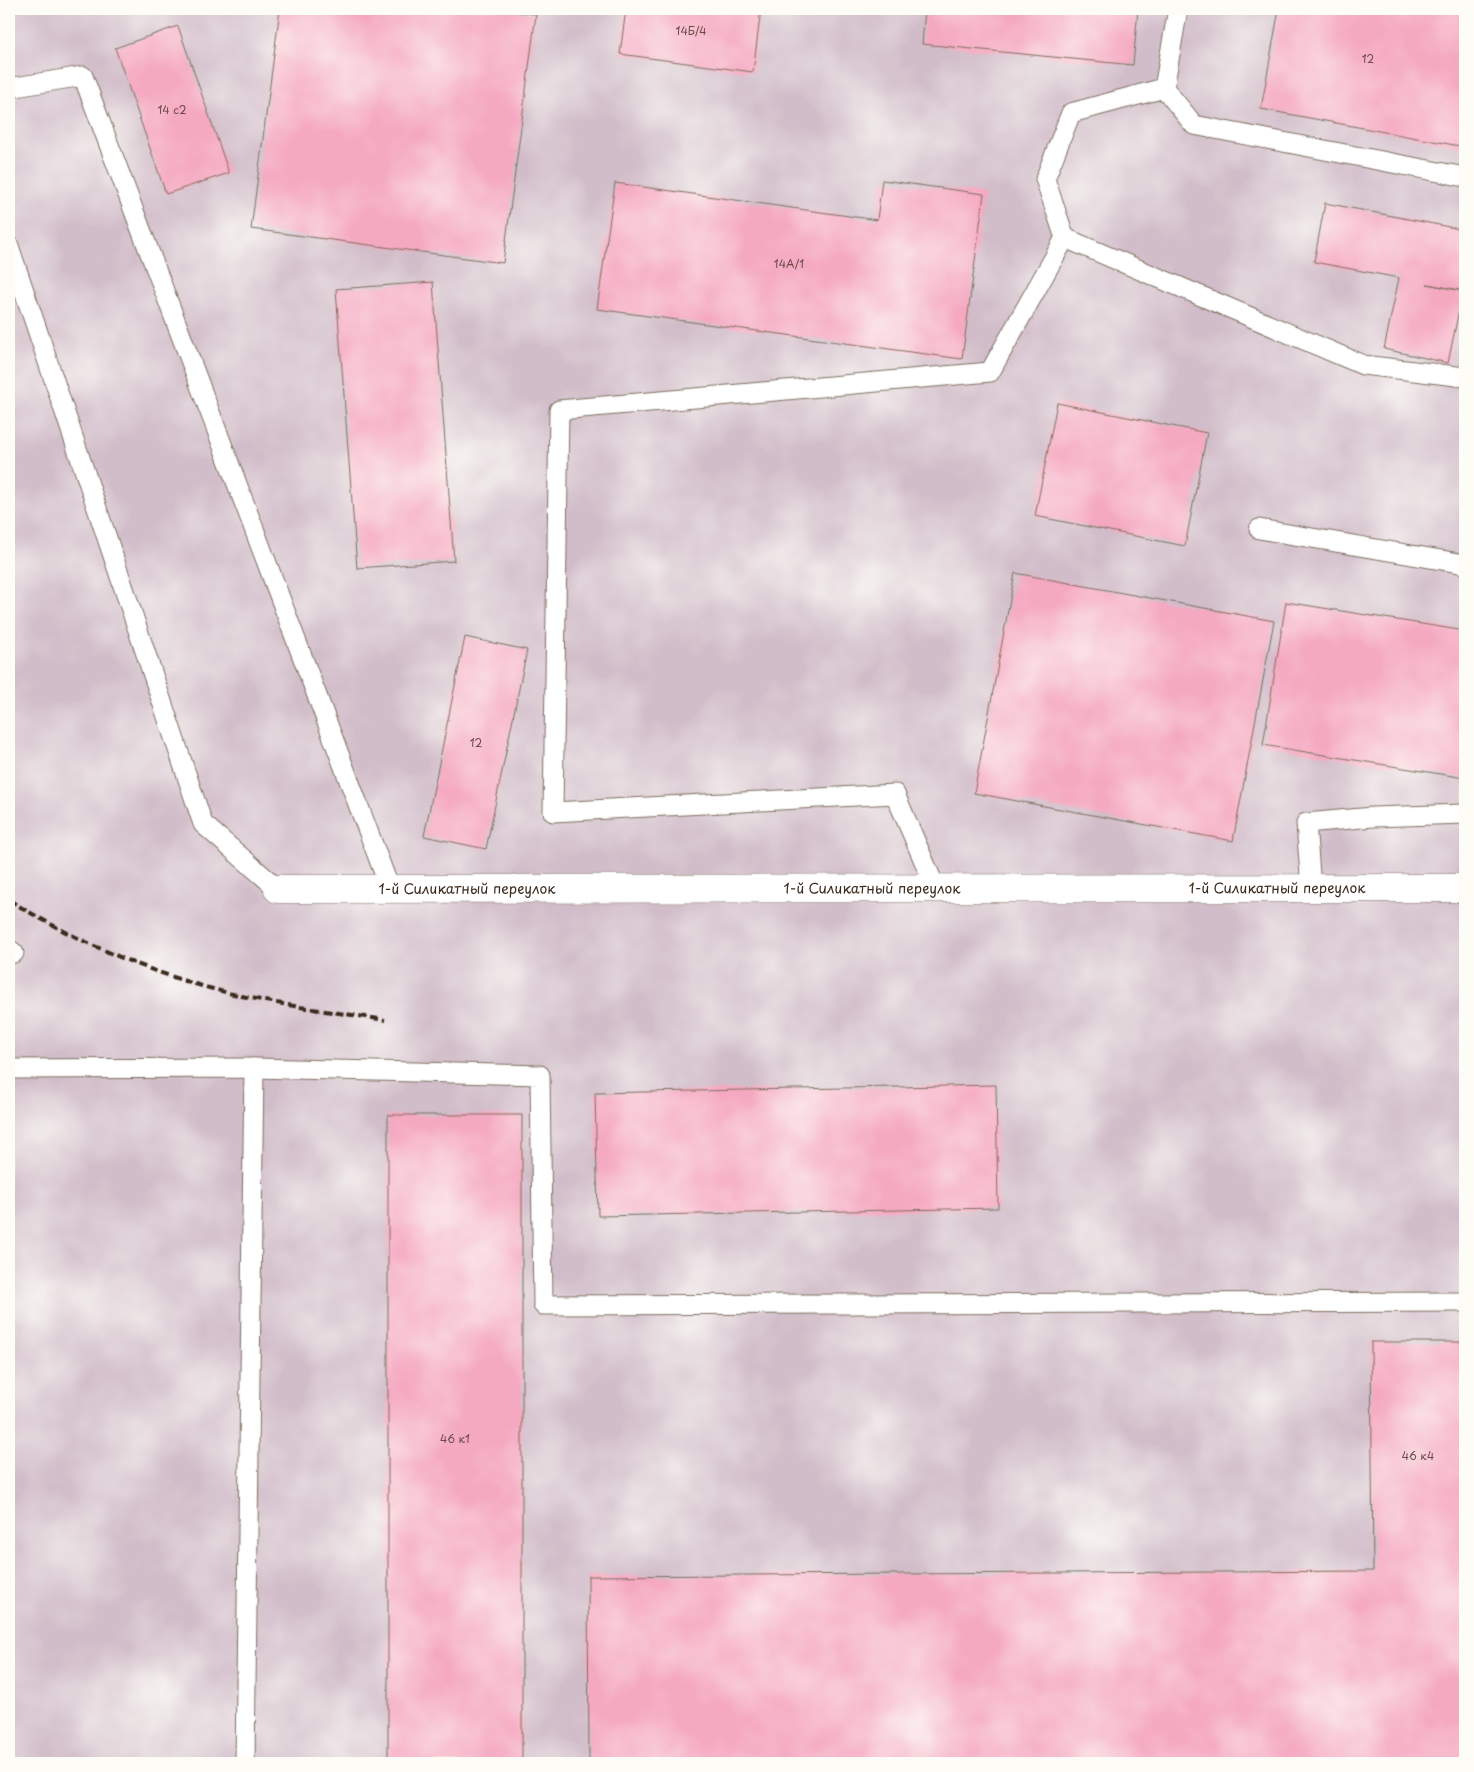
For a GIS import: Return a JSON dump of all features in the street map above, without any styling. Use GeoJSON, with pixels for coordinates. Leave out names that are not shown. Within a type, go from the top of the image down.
{"type":"FeatureCollection","features":[{"type":"Feature","properties":{"kind":"street","name":"1-й Силикатный переулок"},"geometry":{"type":"LineString","coordinates":[[278,889],[1465,888]]}},
{"type":"Feature","properties":{"kind":"lane"},"geometry":{"type":"LineString","coordinates":[[1178,9],[1164,88],[1194,125],[1465,177]]}},
{"type":"Feature","properties":{"kind":"lane"},"geometry":{"type":"LineString","coordinates":[[9,88],[83,76],[390,889]]}},
{"type":"Feature","properties":{"kind":"lane"},"geometry":{"type":"LineString","coordinates":[[936,888],[895,794],[553,812],[559,410],[990,372],[1065,238],[1045,179],[1072,113],[1164,88]]}},
{"type":"Feature","properties":{"kind":"lane"},"geometry":{"type":"LineString","coordinates":[[1065,238],[1363,365],[1465,377]]}},
{"type":"Feature","properties":{"kind":"lane"},"geometry":{"type":"LineString","coordinates":[[9,246],[203,824],[278,889]]}},
{"type":"Feature","properties":{"kind":"lane"},"geometry":{"type":"LineString","coordinates":[[1259,529],[1465,564]]}},
{"type":"Feature","properties":{"kind":"lane"},"geometry":{"type":"LineString","coordinates":[[1311,888],[1306,823],[1372,817],[1465,814]]}},
{"type":"Feature","properties":{"kind":"lane"},"geometry":{"type":"LineString","coordinates":[[245,1763],[254,1068]]}},
{"type":"Feature","properties":{"kind":"lane"},"geometry":{"type":"LineString","coordinates":[[9,1069],[254,1068],[540,1075],[542,1304],[1465,1302]]}},
{"type":"Feature","properties":{"kind":"shaded area"},"geometry":{"type":"Polygon","coordinates":[[[9,9],[1465,9],[1465,1763],[9,1763],[9,9]]]}},
{"type":"Feature","properties":{"kind":"building"},"geometry":{"type":"Polygon","coordinates":[[[280,9],[496,9],[536,14],[503,263],[251,229],[280,9]]]}},
{"type":"Feature","properties":{"kind":"building"},"geometry":{"type":"Polygon","coordinates":[[[626,9],[761,9],[753,72],[620,54],[626,9]]]}},
{"type":"Feature","properties":{"kind":"building"},"geometry":{"type":"Polygon","coordinates":[[[925,9],[1138,9],[1133,65],[922,44],[925,9]]]}},
{"type":"Feature","properties":{"kind":"building"},"geometry":{"type":"Polygon","coordinates":[[[1279,9],[1465,9],[1465,147],[1261,109],[1279,9]]]}},
{"type":"Feature","properties":{"kind":"building"},"geometry":{"type":"Polygon","coordinates":[[[178,26],[229,173],[166,194],[115,48],[178,26]]]}},
{"type":"Feature","properties":{"kind":"building"},"geometry":{"type":"Polygon","coordinates":[[[882,180],[984,194],[962,359],[597,309],[615,183],[877,220],[882,180]]]}},
{"type":"Feature","properties":{"kind":"building"},"geometry":{"type":"Polygon","coordinates":[[[1325,203],[1465,230],[1465,291],[1427,284],[1463,291],[1448,363],[1384,349],[1399,278],[1314,262],[1325,203]]]}},
{"type":"Feature","properties":{"kind":"building"},"geometry":{"type":"Polygon","coordinates":[[[433,282],[454,561],[357,568],[336,289],[433,282]]]}},
{"type":"Feature","properties":{"kind":"building"},"geometry":{"type":"Polygon","coordinates":[[[1057,403],[1207,433],[1185,546],[1035,516],[1057,403]]]}},
{"type":"Feature","properties":{"kind":"building"},"geometry":{"type":"Polygon","coordinates":[[[1015,573],[1274,621],[1233,841],[974,793],[1015,573]]]}},
{"type":"Feature","properties":{"kind":"building"},"geometry":{"type":"Polygon","coordinates":[[[1286,602],[1465,631],[1465,778],[1263,745],[1286,602]]]}},
{"type":"Feature","properties":{"kind":"building"},"geometry":{"type":"Polygon","coordinates":[[[465,637],[527,650],[486,849],[424,836],[465,637]]]}},
{"type":"Feature","properties":{"kind":"building"},"geometry":{"type":"Polygon","coordinates":[[[996,1085],[998,1208],[598,1216],[595,1093],[996,1085]]]}},
{"type":"Feature","properties":{"kind":"building"},"geometry":{"type":"Polygon","coordinates":[[[388,1115],[522,1115],[522,1763],[388,1763],[388,1115]]]}},
{"type":"Feature","properties":{"kind":"building"},"geometry":{"type":"Polygon","coordinates":[[[1371,1342],[1465,1342],[1465,1763],[589,1763],[588,1576],[1373,1571],[1371,1342]]]}},
{"type":"Feature","properties":{"kind":"railway"},"geometry":{"type":"LineString","coordinates":[[9,900],[57,928],[108,952],[160,973],[255,999],[385,1020]]}}]}
